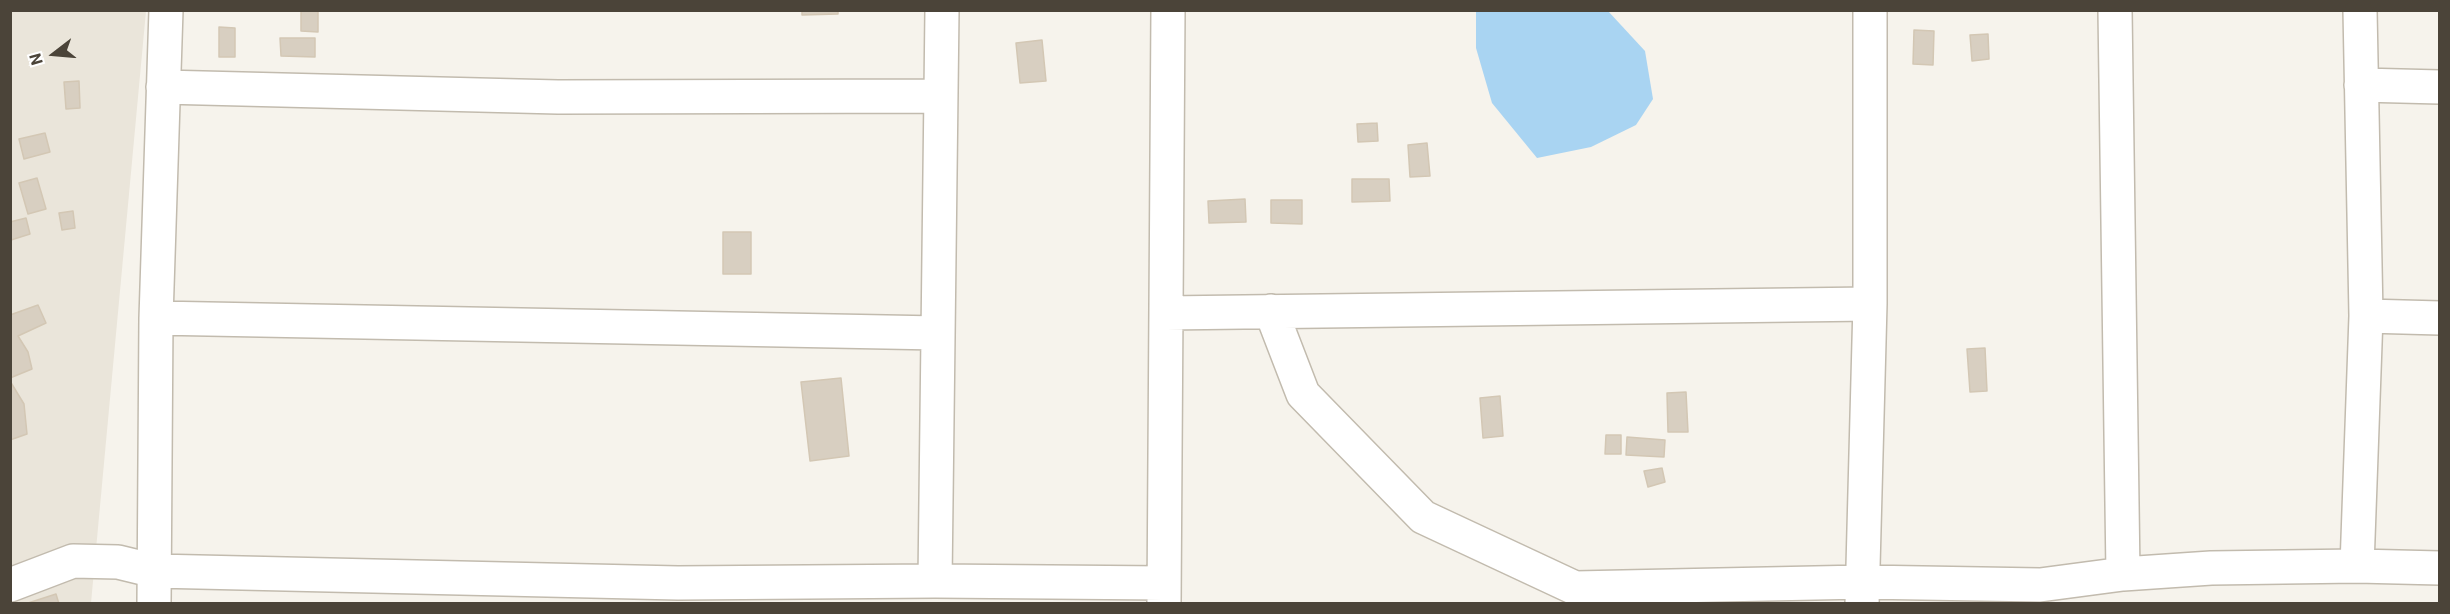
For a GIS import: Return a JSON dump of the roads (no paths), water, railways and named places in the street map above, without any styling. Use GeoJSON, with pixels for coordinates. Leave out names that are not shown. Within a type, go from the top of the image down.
{"type":"FeatureCollection","features":[{"type":"Feature","properties":{"kind":"street"},"geometry":{"type":"LineString","coordinates":[[154,603],[156,318],[166,10]]}},
{"type":"Feature","properties":{"kind":"street"},"geometry":{"type":"LineString","coordinates":[[935,581],[942,10]]}},
{"type":"Feature","properties":{"kind":"street"},"geometry":{"type":"LineString","coordinates":[[10,585],[73,561],[118,562],[154,571],[677,593],[935,581],[1164,593],[1168,10]]}},
{"type":"Feature","properties":{"kind":"street"},"geometry":{"type":"LineString","coordinates":[[1863,593],[1870,304],[1870,10]]}},
{"type":"Feature","properties":{"kind":"street"},"geometry":{"type":"LineString","coordinates":[[2115,10],[2123,574]]}},
{"type":"Feature","properties":{"kind":"street"},"geometry":{"type":"LineString","coordinates":[[2357,566],[2367,316],[2360,10]]}},
{"type":"Feature","properties":{"kind":"street"},"geometry":{"type":"LineString","coordinates":[[2361,85],[2439,87]]}},
{"type":"Feature","properties":{"kind":"street"},"geometry":{"type":"LineString","coordinates":[[163,87],[558,97],[941,96]]}},
{"type":"Feature","properties":{"kind":"street"},"geometry":{"type":"LineString","coordinates":[[1166,313],[1870,304]]}},
{"type":"Feature","properties":{"kind":"street"},"geometry":{"type":"LineString","coordinates":[[1271,311],[1304,394],[1423,517],[1575,588],[1863,593],[2040,585],[2123,574],[2211,568],[2357,566],[2439,568]]}},
{"type":"Feature","properties":{"kind":"street"},"geometry":{"type":"LineString","coordinates":[[2367,316],[2439,318]]}},
{"type":"Feature","properties":{"kind":"street"},"geometry":{"type":"LineString","coordinates":[[156,318],[938,333]]}},
{"type":"Feature","properties":{"kind":"water"},"geometry":{"type":"Polygon","coordinates":[[[1476,11],[1608,11],[1645,51],[1653,99],[1636,125],[1591,147],[1537,158],[1492,103],[1476,48],[1476,11]]]}}]}
